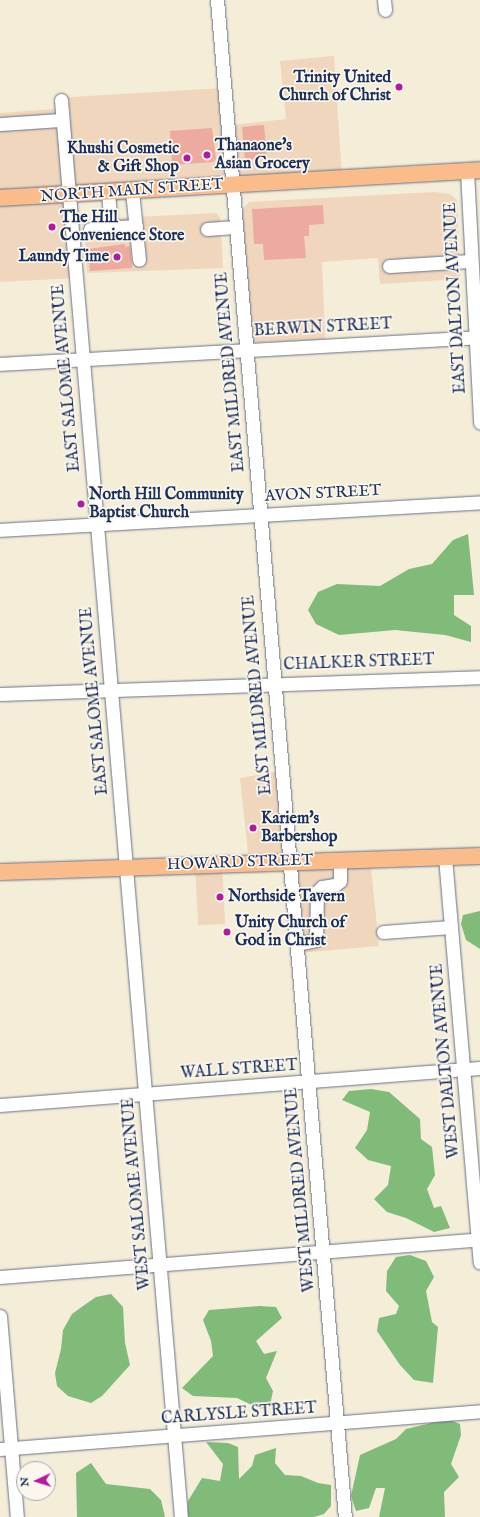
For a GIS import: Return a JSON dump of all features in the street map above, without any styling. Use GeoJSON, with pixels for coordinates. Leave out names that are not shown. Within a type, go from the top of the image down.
{"type":"FeatureCollection","features":[{"type":"Feature","properties":{"kind":"main road","name":"NORTH MAIN STREET"},"geometry":{"type":"LineString","coordinates":[[0,198],[67,196],[232,184],[474,170]]}},
{"type":"Feature","properties":{"kind":"main road","name":"HOWARD STREET"},"geometry":{"type":"LineString","coordinates":[[0,872],[340,859],[480,856]]}},
{"type":"Feature","properties":{"kind":"street","name":"EAST MILDRED AVENUE"},"geometry":{"type":"LineString","coordinates":[[217,0],[235,227],[291,861]]}},
{"type":"Feature","properties":{"kind":"street","name":"EAST SALOME AVENUE"},"geometry":{"type":"LineString","coordinates":[[61,100],[61,120],[67,196],[83,358],[128,868]]}},
{"type":"Feature","properties":{"kind":"street"},"geometry":{"type":"LineString","coordinates":[[0,124],[61,120]]}},
{"type":"Feature","properties":{"kind":"street","name":"EAST DALTON AVENUE"},"geometry":{"type":"LineString","coordinates":[[474,170],[471,261],[477,337],[480,423]]}},
{"type":"Feature","properties":{"kind":"street"},"geometry":{"type":"LineString","coordinates":[[132,191],[139,260]]}},
{"type":"Feature","properties":{"kind":"street"},"geometry":{"type":"LineString","coordinates":[[108,193],[111,228]]}},
{"type":"Feature","properties":{"kind":"street"},"geometry":{"type":"LineString","coordinates":[[90,229],[136,226]]}},
{"type":"Feature","properties":{"kind":"street"},"geometry":{"type":"LineString","coordinates":[[207,229],[235,227]]}},
{"type":"Feature","properties":{"kind":"street"},"geometry":{"type":"LineString","coordinates":[[389,266],[471,261]]}},
{"type":"Feature","properties":{"kind":"street","name":"BERWIN STREET"},"geometry":{"type":"LineString","coordinates":[[0,364],[83,358],[477,337]]}},
{"type":"Feature","properties":{"kind":"street","name":"AVON STREET"},"geometry":{"type":"LineString","coordinates":[[0,530],[480,502]]}},
{"type":"Feature","properties":{"kind":"street","name":"CHALKER STREET"},"geometry":{"type":"LineString","coordinates":[[0,694],[275,682],[480,677]]}},
{"type":"Feature","properties":{"kind":"street","name":"WEST DALTON AVENUE"},"geometry":{"type":"LineString","coordinates":[[445,857],[480,1262]]}},
{"type":"Feature","properties":{"kind":"street"},"geometry":{"type":"LineString","coordinates":[[297,944],[316,940],[317,892],[322,887],[335,885],[340,881],[340,859]]}},
{"type":"Feature","properties":{"kind":"street","name":"WEST MILDRED AVENUE"},"geometry":{"type":"LineString","coordinates":[[291,861],[345,1517]]}},
{"type":"Feature","properties":{"kind":"street","name":"WEST SALOME AVENUE"},"geometry":{"type":"LineString","coordinates":[[128,868],[161,1265],[173,1436],[181,1517]]}},
{"type":"Feature","properties":{"kind":"street"},"geometry":{"type":"LineString","coordinates":[[383,932],[451,927]]}},
{"type":"Feature","properties":{"kind":"street","name":"WALL STREET"},"geometry":{"type":"LineString","coordinates":[[0,1105],[480,1068]]}},
{"type":"Feature","properties":{"kind":"street"},"geometry":{"type":"LineString","coordinates":[[0,1277],[479,1240]]}},
{"type":"Feature","properties":{"kind":"street"},"geometry":{"type":"LineString","coordinates":[[0,1316],[6,1448],[17,1517]]}},
{"type":"Feature","properties":{"kind":"street","name":"CARLYSLE STREET"},"geometry":{"type":"LineString","coordinates":[[6,1448],[480,1411]]}},
{"type":"Feature","properties":{"kind":"shaded area"},"geometry":{"type":"Polygon","coordinates":[[[334,56],[342,178],[68,195],[76,278],[0,282],[0,113],[55,109],[55,98],[223,88],[226,126],[286,119],[280,61],[334,56]]]}},
{"type":"Feature","properties":{"kind":"shaded area"},"geometry":{"type":"Polygon","coordinates":[[[434,192],[450,194],[457,200],[460,279],[380,284],[378,258],[322,262],[325,339],[254,342],[250,339],[239,213],[249,202],[434,192]]]}},
{"type":"Feature","properties":{"kind":"shaded area"},"geometry":{"type":"Polygon","coordinates":[[[216,213],[220,218],[223,268],[87,273],[84,224],[99,219],[216,213]]]}},
{"type":"Feature","properties":{"kind":"shaded area"},"geometry":{"type":"Polygon","coordinates":[[[282,771],[291,861],[249,862],[240,778],[282,771]]]}},
{"type":"Feature","properties":{"kind":"shaded area"},"geometry":{"type":"Polygon","coordinates":[[[370,858],[379,946],[298,953],[291,861],[370,858]]]}},
{"type":"Feature","properties":{"kind":"shaded area"},"geometry":{"type":"Polygon","coordinates":[[[222,864],[225,924],[198,925],[195,865],[222,864]]]}},
{"type":"Feature","properties":{"kind":"green space"},"geometry":{"type":"Polygon","coordinates":[[[468,534],[474,595],[454,595],[454,615],[471,626],[471,642],[445,635],[395,630],[339,635],[316,624],[308,610],[318,592],[337,584],[380,586],[409,569],[432,564],[453,540],[468,534]]]}},
{"type":"Feature","properties":{"kind":"green space"},"geometry":{"type":"Polygon","coordinates":[[[480,911],[480,949],[466,940],[461,924],[463,915],[480,911]]]}},
{"type":"Feature","properties":{"kind":"green space"},"geometry":{"type":"Polygon","coordinates":[[[371,1089],[389,1092],[420,1119],[421,1139],[432,1147],[435,1175],[427,1189],[434,1208],[441,1206],[450,1228],[434,1232],[406,1218],[387,1212],[374,1199],[388,1185],[391,1166],[368,1160],[355,1148],[367,1130],[370,1112],[342,1100],[349,1091],[371,1089]]]}},
{"type":"Feature","properties":{"kind":"green space"},"geometry":{"type":"Polygon","coordinates":[[[410,1255],[426,1261],[434,1277],[426,1291],[432,1322],[438,1327],[433,1383],[414,1380],[400,1365],[377,1331],[379,1318],[396,1314],[399,1306],[386,1291],[387,1271],[396,1257],[410,1255]]]}},
{"type":"Feature","properties":{"kind":"green space"},"geometry":{"type":"Polygon","coordinates":[[[111,1294],[123,1307],[125,1343],[130,1365],[102,1396],[91,1403],[68,1396],[57,1386],[55,1373],[61,1349],[63,1330],[72,1314],[96,1297],[111,1294]]]}},
{"type":"Feature","properties":{"kind":"green space"},"geometry":{"type":"Polygon","coordinates":[[[259,1306],[276,1307],[282,1318],[256,1341],[264,1354],[277,1351],[266,1378],[273,1391],[270,1405],[260,1409],[237,1398],[193,1396],[182,1388],[213,1356],[211,1341],[203,1320],[209,1310],[259,1306]]]}},
{"type":"Feature","properties":{"kind":"green space"},"geometry":{"type":"Polygon","coordinates":[[[448,1419],[460,1424],[461,1435],[451,1464],[459,1477],[444,1492],[445,1517],[379,1517],[385,1488],[376,1488],[369,1508],[356,1511],[351,1496],[360,1455],[396,1439],[406,1429],[448,1419]]]}},
{"type":"Feature","properties":{"kind":"green space"},"geometry":{"type":"Polygon","coordinates":[[[206,1442],[228,1443],[238,1447],[239,1479],[252,1466],[255,1455],[276,1448],[275,1463],[285,1475],[301,1476],[318,1483],[331,1485],[331,1506],[324,1514],[314,1517],[187,1517],[188,1501],[202,1478],[220,1481],[223,1464],[206,1442]]]}},
{"type":"Feature","properties":{"kind":"green space"},"geometry":{"type":"Polygon","coordinates":[[[91,1463],[106,1484],[150,1489],[161,1500],[165,1517],[77,1517],[76,1473],[91,1463]]]}},
{"type":"Feature","properties":{"kind":"building"},"geometry":{"type":"Polygon","coordinates":[[[264,125],[267,158],[245,160],[242,127],[264,125]]]}},
{"type":"Feature","properties":{"kind":"building"},"geometry":{"type":"Polygon","coordinates":[[[212,128],[216,159],[213,162],[172,165],[170,131],[212,128]]]}},
{"type":"Feature","properties":{"kind":"building"},"geometry":{"type":"Polygon","coordinates":[[[323,205],[324,224],[309,225],[309,236],[304,236],[306,258],[264,260],[263,244],[254,244],[252,209],[323,205]]]}},
{"type":"Feature","properties":{"kind":"building"},"geometry":{"type":"Polygon","coordinates":[[[125,244],[125,247],[130,246],[132,268],[90,271],[88,249],[125,244]]]}},
{"type":"Feature","properties":{"kind":"place","name":"Trinity United Church of Christ"},"geometry":{"type":"Point","coordinates":[399,87]}},
{"type":"Feature","properties":{"kind":"place","name":"Thanaone's Asian Grocery"},"geometry":{"type":"Point","coordinates":[207,155]}},
{"type":"Feature","properties":{"kind":"place","name":"Khushi Cosmetic & Gift Shop"},"geometry":{"type":"Point","coordinates":[187,158]}},
{"type":"Feature","properties":{"kind":"place","name":"The Hill Convenience Store"},"geometry":{"type":"Point","coordinates":[52,227]}},
{"type":"Feature","properties":{"kind":"place","name":"Laundy Time"},"geometry":{"type":"Point","coordinates":[117,257]}},
{"type":"Feature","properties":{"kind":"place","name":"North Hill Community Baptist Church"},"geometry":{"type":"Point","coordinates":[81,504]}},
{"type":"Feature","properties":{"kind":"place","name":"Kariem's Barbershop"},"geometry":{"type":"Point","coordinates":[253,828]}},
{"type":"Feature","properties":{"kind":"place","name":"Northside Tavern"},"geometry":{"type":"Point","coordinates":[220,897]}},
{"type":"Feature","properties":{"kind":"place","name":"Unity Church of God in Christ"},"geometry":{"type":"Point","coordinates":[227,932]}}]}
